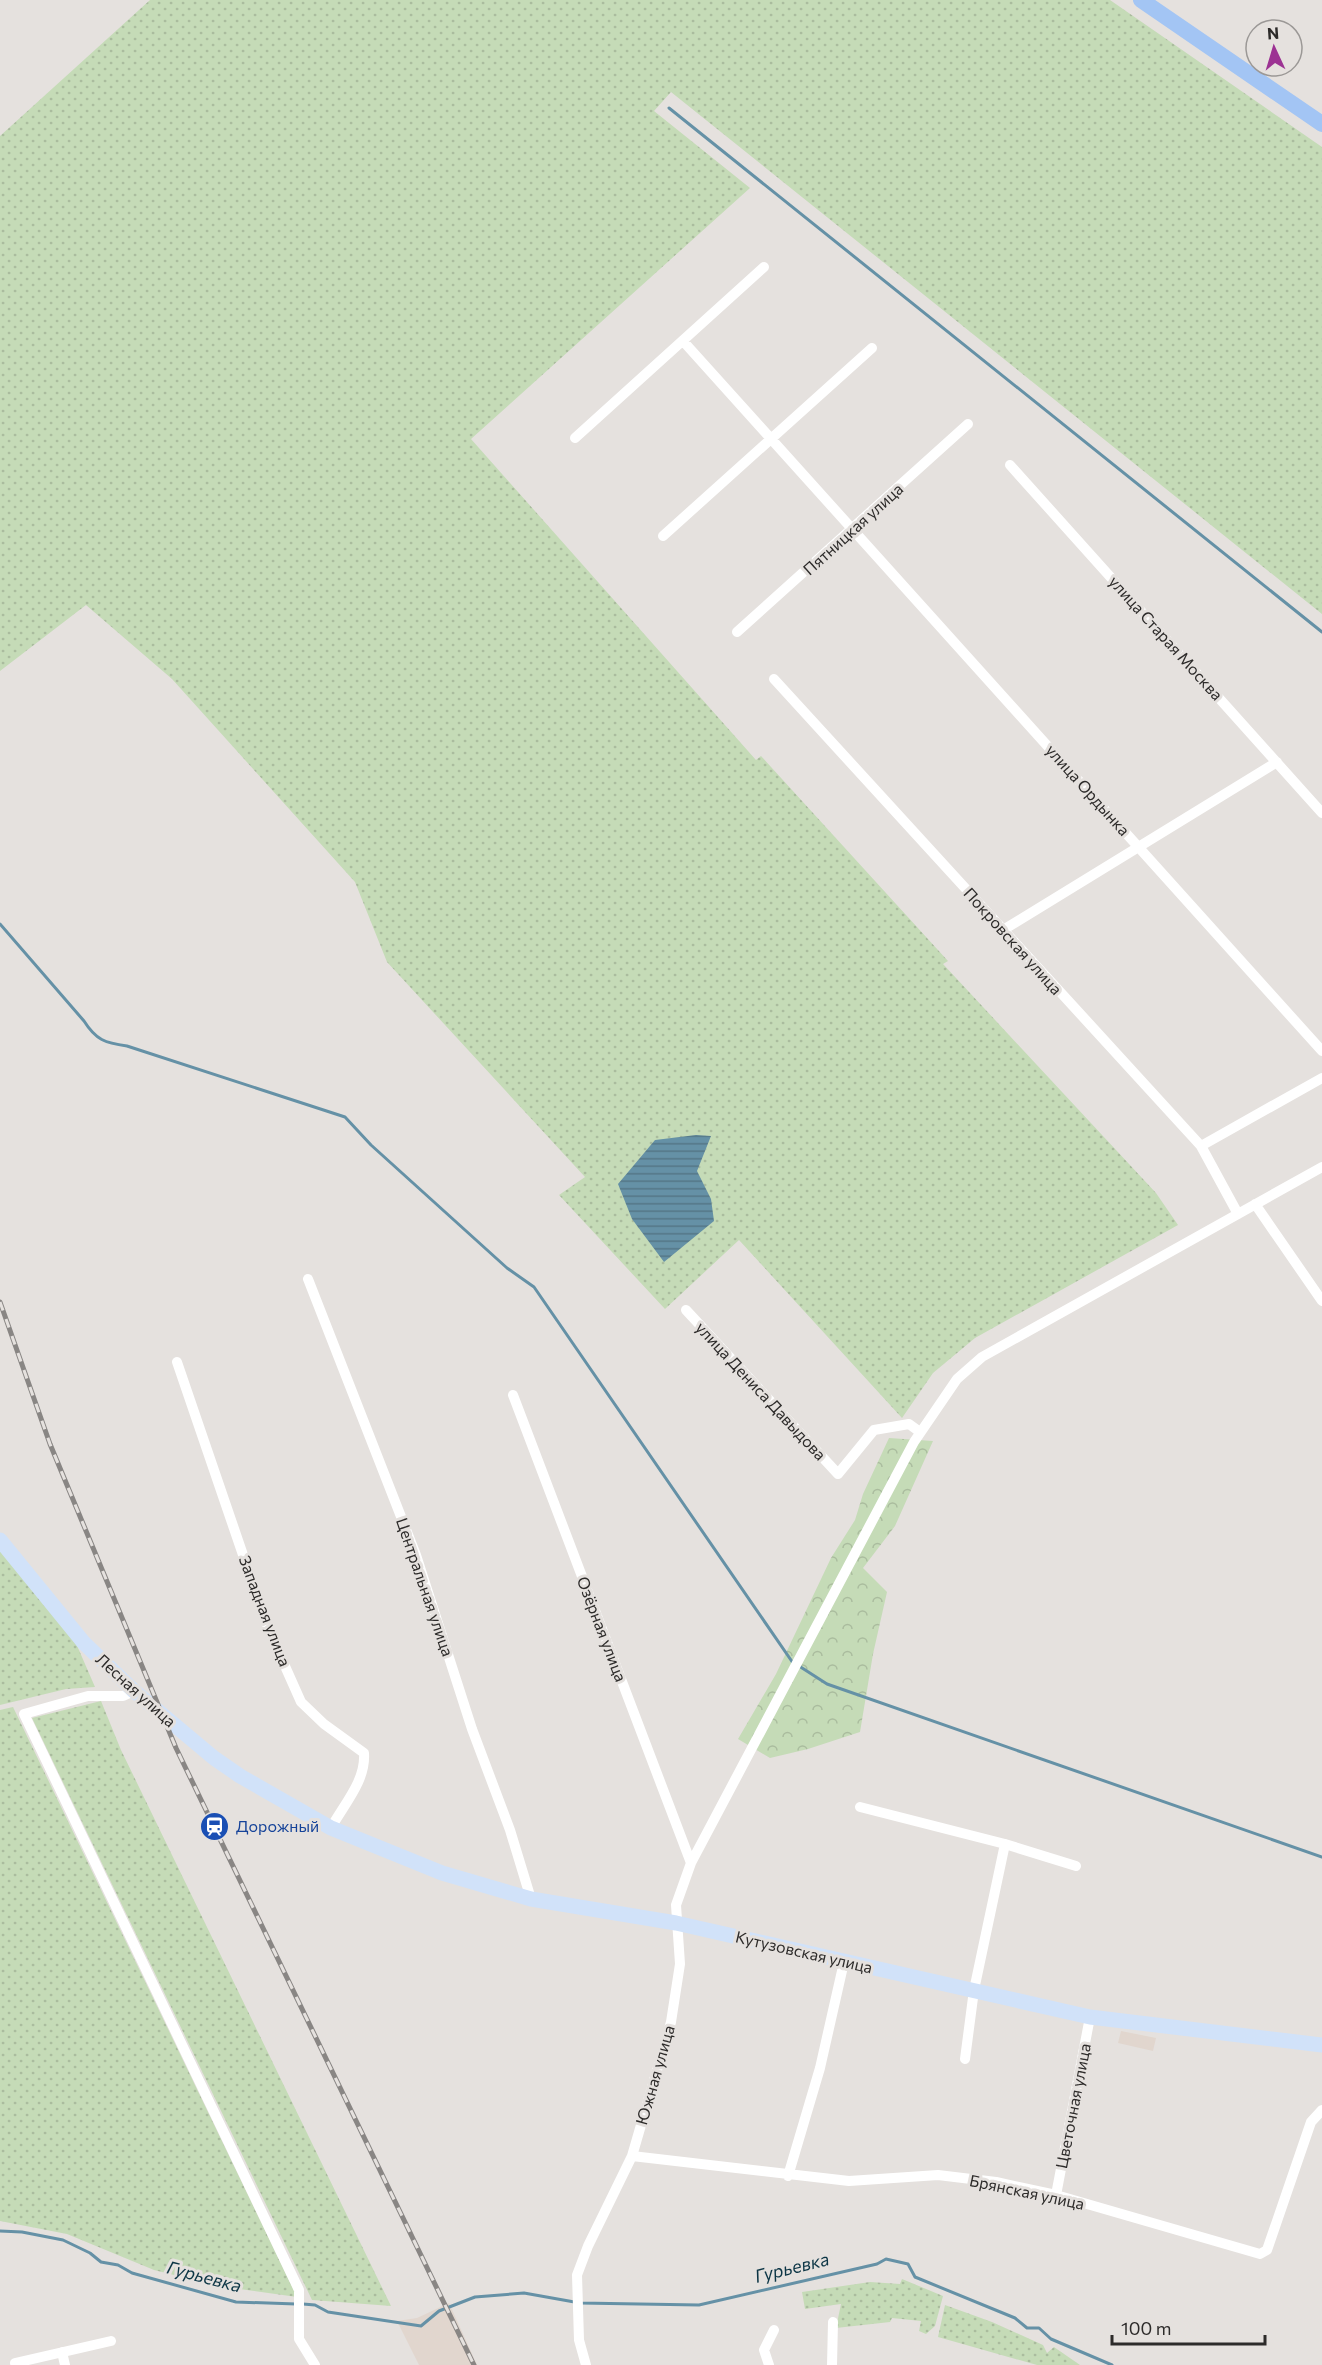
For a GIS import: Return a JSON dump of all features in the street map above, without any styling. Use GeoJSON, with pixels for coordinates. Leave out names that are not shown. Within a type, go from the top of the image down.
{"type":"FeatureCollection","features":[{"type":"Feature","properties":{"kind":"main road"},"geometry":{"type":"LineString","coordinates":[[1141,0],[1322,124]]}},
{"type":"Feature","properties":{"kind":"street"},"geometry":{"type":"LineString","coordinates":[[575,438],[764,267]]}},
{"type":"Feature","properties":{"kind":"street","name":"улица Ордынка"},"geometry":{"type":"LineString","coordinates":[[683,341],[1322,1051]]}},
{"type":"Feature","properties":{"kind":"street"},"geometry":{"type":"LineString","coordinates":[[663,536],[872,348]]}},
{"type":"Feature","properties":{"kind":"street","name":"Пятницкая улица"},"geometry":{"type":"LineString","coordinates":[[737,633],[968,424]]}},
{"type":"Feature","properties":{"kind":"street","name":"улица Старая Москва"},"geometry":{"type":"LineString","coordinates":[[1010,465],[1322,813]]}},
{"type":"Feature","properties":{"kind":"street","name":"Покровская улица"},"geometry":{"type":"LineString","coordinates":[[774,679],[1202,1146],[1238,1214]]}},
{"type":"Feature","properties":{"kind":"street"},"geometry":{"type":"LineString","coordinates":[[1003,930],[1277,762]]}},
{"type":"Feature","properties":{"kind":"street"},"geometry":{"type":"LineString","coordinates":[[1202,1146],[1322,1078]]}},
{"type":"Feature","properties":{"kind":"street","name":"Южная улица"},"geometry":{"type":"LineString","coordinates":[[586,2365],[579,2340],[577,2275],[632,2156],[671,2022],[680,1964],[676,1905],[691,1863],[920,1432],[957,1379],[982,1357],[1322,1167]]}},
{"type":"Feature","properties":{"kind":"street"},"geometry":{"type":"LineString","coordinates":[[1256,1204],[1322,1301]]}},
{"type":"Feature","properties":{"kind":"street","name":"Центральная улица"},"geometry":{"type":"LineString","coordinates":[[308,1280],[416,1556],[472,1729],[510,1830],[531,1899]]}},
{"type":"Feature","properties":{"kind":"street","name":"улица Дениса Давыдова"},"geometry":{"type":"LineString","coordinates":[[686,1310],[838,1474],[874,1430],[909,1424],[920,1432]]}},
{"type":"Feature","properties":{"kind":"street","name":"Западная улица"},"geometry":{"type":"LineString","coordinates":[[177,1362],[268,1628],[301,1702],[324,1724],[364,1753],[362,1779],[350,1794],[331,1828]]}},
{"type":"Feature","properties":{"kind":"street","name":"Озёрная улица"},"geometry":{"type":"LineString","coordinates":[[513,1395],[691,1863]]}},
{"type":"Feature","properties":{"kind":"street","name":"Лесная улица"},"geometry":{"type":"LineString","coordinates":[[0,1540],[84,1643],[134,1691],[240,1776],[299,1809]]}},
{"type":"Feature","properties":{"kind":"street"},"geometry":{"type":"LineString","coordinates":[[134,1691],[123,1696],[88,1696],[24,1714],[299,2290],[298,2338],[315,2365]]}},
{"type":"Feature","properties":{"kind":"street"},"geometry":{"type":"LineString","coordinates":[[860,1807],[1005,1844],[1076,1866]]}},
{"type":"Feature","properties":{"kind":"street","name":"Кутузовская улица"},"geometry":{"type":"LineString","coordinates":[[299,1809],[331,1828],[442,1872],[531,1899],[676,1923],[1090,2017],[1322,2045]]}},
{"type":"Feature","properties":{"kind":"street"},"geometry":{"type":"LineString","coordinates":[[964,2059],[974,1990],[1005,1844]]}},
{"type":"Feature","properties":{"kind":"street"},"geometry":{"type":"LineString","coordinates":[[788,2176],[820,2068],[844,1962]]}},
{"type":"Feature","properties":{"kind":"street","name":"Цветочная улица"},"geometry":{"type":"LineString","coordinates":[[1056,2194],[1090,2017]]}},
{"type":"Feature","properties":{"kind":"street","name":"Брянская улица"},"geometry":{"type":"LineString","coordinates":[[632,2156],[788,2176],[849,2181],[938,2175],[996,2182],[1056,2194],[1260,2254],[1267,2250],[1311,2122],[1322,2110]]}},
{"type":"Feature","properties":{"kind":"street"},"geometry":{"type":"LineString","coordinates":[[832,2365],[833,2322]]}},
{"type":"Feature","properties":{"kind":"street"},"geometry":{"type":"LineString","coordinates":[[769,2365],[764,2350],[774,2330]]}},
{"type":"Feature","properties":{"kind":"street"},"geometry":{"type":"LineString","coordinates":[[15,2363],[111,2341]]}},
{"type":"Feature","properties":{"kind":"street"},"geometry":{"type":"LineString","coordinates":[[62,2352],[65,2365]]}},
{"type":"Feature","properties":{"kind":"shaded area"},"geometry":{"type":"Polygon","coordinates":[[[1121,2031],[1156,2038],[1153,2051],[1118,2043],[1121,2031]]]}},
{"type":"Feature","properties":{"kind":"shaded area"},"geometry":{"type":"Polygon","coordinates":[[[449,2303],[477,2365],[419,2365],[397,2321],[417,2318],[449,2303]]]}},
{"type":"Feature","properties":{"kind":"green space"},"geometry":{"type":"Polygon","coordinates":[[[150,0],[1110,0],[1322,147],[1322,614],[671,92],[654,111],[750,188],[471,439],[756,760],[761,756],[948,961],[943,964],[1156,1193],[1178,1225],[975,1338],[933,1373],[902,1418],[739,1240],[665,1309],[559,1195],[585,1177],[387,962],[355,882],[172,679],[86,605],[0,671],[0,136],[150,0]]]}},
{"type":"Feature","properties":{"kind":"green space"},"geometry":{"type":"Polygon","coordinates":[[[889,1438],[933,1441],[895,1526],[863,1568],[887,1592],[873,1654],[860,1732],[808,1749],[770,1758],[738,1739],[776,1674],[831,1558],[855,1520],[863,1494],[889,1438]]]}},
{"type":"Feature","properties":{"kind":"green space"},"geometry":{"type":"Polygon","coordinates":[[[0,1534],[72,1634],[95,1687],[66,1689],[0,1705],[0,1534]]]}},
{"type":"Feature","properties":{"kind":"green space"},"geometry":{"type":"Polygon","coordinates":[[[101,1701],[121,1750],[391,2306],[312,2300],[32,1718],[101,1701]]]}},
{"type":"Feature","properties":{"kind":"green space"},"geometry":{"type":"Polygon","coordinates":[[[13,1707],[297,2297],[218,2286],[154,2270],[67,2234],[0,2221],[0,1710],[13,1707]]]}},
{"type":"Feature","properties":{"kind":"green space"},"geometry":{"type":"Polygon","coordinates":[[[902,2279],[943,2296],[935,2326],[926,2334],[919,2331],[921,2321],[892,2318],[890,2322],[836,2328],[841,2304],[805,2309],[802,2292],[870,2282],[900,2284],[902,2279]]]}},
{"type":"Feature","properties":{"kind":"green space"},"geometry":{"type":"Polygon","coordinates":[[[945,2305],[992,2322],[1043,2345],[1047,2353],[1054,2347],[1080,2365],[1037,2365],[938,2337],[945,2305]]]}},
{"type":"Feature","properties":{"kind":"water"},"geometry":{"type":"Polygon","coordinates":[[[696,1135],[711,1136],[697,1171],[711,1199],[714,1221],[664,1262],[632,1219],[618,1184],[655,1140],[696,1135]]]}},
{"type":"Feature","properties":{"kind":"waterway"},"geometry":{"type":"LineString","coordinates":[[669,108],[1322,632]]}},
{"type":"Feature","properties":{"kind":"waterway"},"geometry":{"type":"LineString","coordinates":[[0,924],[97,1036],[113,1044],[127,1046],[345,1117],[371,1145],[507,1268],[534,1287],[793,1663]]}},
{"type":"Feature","properties":{"kind":"waterway"},"geometry":{"type":"LineString","coordinates":[[799,1666],[827,1684],[1322,1857]]}},
{"type":"Feature","properties":{"kind":"waterway","name":"Гурьевка"},"geometry":{"type":"LineString","coordinates":[[0,2231],[22,2232],[63,2240],[90,2253],[101,2262],[118,2265],[132,2273],[236,2302],[296,2304]]}},
{"type":"Feature","properties":{"kind":"waterway","name":"Гурьевка"},"geometry":{"type":"LineString","coordinates":[[303,2304],[315,2305],[328,2312],[421,2326],[439,2311],[475,2297],[524,2293],[580,2303],[699,2305],[877,2264],[886,2259],[908,2264],[915,2277],[1015,2318],[1027,2328],[1039,2328],[1051,2339],[1112,2365]]}},
{"type":"Feature","properties":{"kind":"railway"},"geometry":{"type":"LineString","coordinates":[[0,1302],[50,1444],[176,1748],[474,2365]]}},
{"type":"Feature","properties":{"kind":"place","name":"Дорожный"},"geometry":{"type":"Point","coordinates":[215,1826]}}]}
